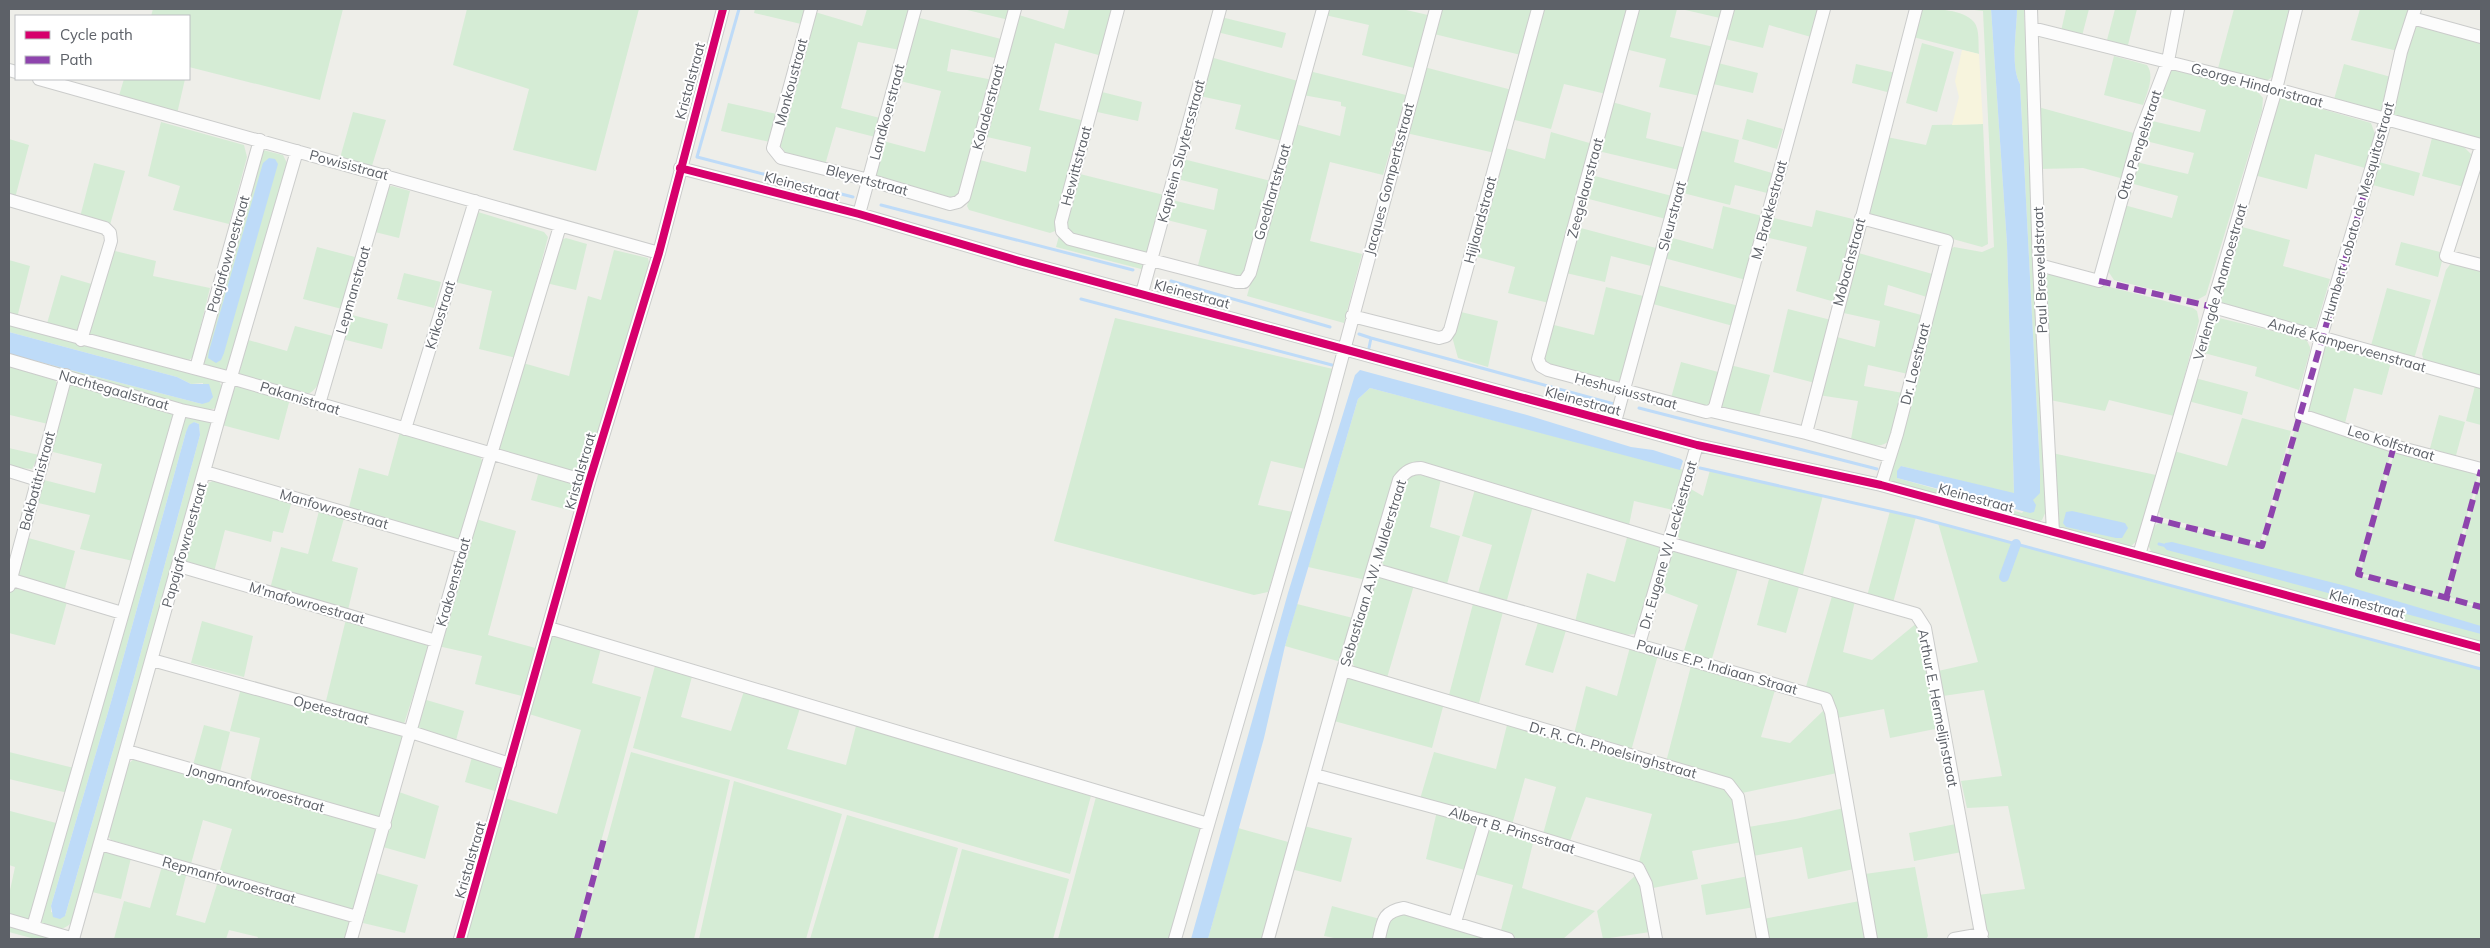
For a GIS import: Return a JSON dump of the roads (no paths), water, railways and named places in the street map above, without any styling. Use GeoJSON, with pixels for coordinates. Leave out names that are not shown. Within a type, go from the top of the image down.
{"type":"FeatureCollection","features":[{"type":"Feature","properties":{"kind":"street","name":"Kristalstraat"},"geometry":{"type":"LineString","coordinates":[[460,939],[589,482],[660,253],[680,168],[722,9]]}},
{"type":"Feature","properties":{"kind":"street","name":"Monkoustraat"},"geometry":{"type":"LineString","coordinates":[[776,154],[773,148],[811,9]]}},
{"type":"Feature","properties":{"kind":"street","name":"Landkoerstraat"},"geometry":{"type":"LineString","coordinates":[[859,214],[915,9]]}},
{"type":"Feature","properties":{"kind":"street","name":"Koladerstraat"},"geometry":{"type":"LineString","coordinates":[[958,202],[964,197],[1015,9]]}},
{"type":"Feature","properties":{"kind":"street","name":"Hewittstraat"},"geometry":{"type":"LineString","coordinates":[[1118,9],[1061,222],[1062,231],[1070,239],[1151,259]]}},
{"type":"Feature","properties":{"kind":"street","name":"Kapitein Sluytersstraat"},"geometry":{"type":"LineString","coordinates":[[1142,293],[1220,9]]}},
{"type":"Feature","properties":{"kind":"street","name":"Goedhartstraat"},"geometry":{"type":"LineString","coordinates":[[1151,259],[1236,282],[1244,282],[1250,273],[1323,9]]}},
{"type":"Feature","properties":{"kind":"street","name":"Jacques Gompertsstraat"},"geometry":{"type":"LineString","coordinates":[[1175,939],[1344,349],[1436,9]]}},
{"type":"Feature","properties":{"kind":"street","name":"Hijlaardstraat"},"geometry":{"type":"LineString","coordinates":[[1352,316],[1439,338],[1446,336],[1450,330],[1538,9]]}},
{"type":"Feature","properties":{"kind":"street","name":"Zeegelaarstraat"},"geometry":{"type":"LineString","coordinates":[[1541,366],[1538,359],[1633,9]]}},
{"type":"Feature","properties":{"kind":"street","name":"Sleurstraat"},"geometry":{"type":"LineString","coordinates":[[1615,422],[1728,9]]}},
{"type":"Feature","properties":{"kind":"street","name":"M. Brakkestraat"},"geometry":{"type":"LineString","coordinates":[[1712,411],[1715,406],[1824,9]]}},
{"type":"Feature","properties":{"kind":"street","name":"Mobachstraat"},"geometry":{"type":"LineString","coordinates":[[1806,433],[1916,9]]}},
{"type":"Feature","properties":{"kind":"street","name":"Paul Breeveldstraat"},"geometry":{"type":"LineString","coordinates":[[2031,9],[2039,264],[2053,532]]}},
{"type":"Feature","properties":{"kind":"street","name":"Otto Pengelstraat"},"geometry":{"type":"LineString","coordinates":[[2039,264],[2098,280],[2140,134],[2168,61],[2178,9]]}},
{"type":"Feature","properties":{"kind":"street","name":"Verlengde Anamoestraat"},"geometry":{"type":"LineString","coordinates":[[2139,555],[2276,89],[2296,9]]}},
{"type":"Feature","properties":{"kind":"street"},"geometry":{"type":"LineString","coordinates":[[2414,14],[2481,37]]}},
{"type":"Feature","properties":{"kind":"street","name":"Humbert Lobato de Mesquitastraat"},"geometry":{"type":"LineString","coordinates":[[2301,415],[2386,119],[2401,52],[2414,14]]}},
{"type":"Feature","properties":{"kind":"street","name":"George Hindoristraat"},"geometry":{"type":"LineString","coordinates":[[2032,28],[2276,89],[2481,146]]}},
{"type":"Feature","properties":{"kind":"street","name":"Powisistraat"},"geometry":{"type":"LineString","coordinates":[[43,80],[660,253]]}},
{"type":"Feature","properties":{"kind":"street","name":"Paajafowroestraat"},"geometry":{"type":"LineString","coordinates":[[196,368],[260,140]]}},
{"type":"Feature","properties":{"kind":"street"},"geometry":{"type":"LineString","coordinates":[[2481,146],[2446,256],[2481,265]]}},
{"type":"Feature","properties":{"kind":"street","name":"Papajafowroestraat"},"geometry":{"type":"LineString","coordinates":[[73,939],[219,418],[297,151]]}},
{"type":"Feature","properties":{"kind":"street","name":"Bleyertstraat"},"geometry":{"type":"LineString","coordinates":[[776,154],[781,158],[869,180],[950,204],[958,202]]}},
{"type":"Feature","properties":{"kind":"street","name":"Kleinestraat"},"geometry":{"type":"LineString","coordinates":[[680,168],[859,214],[1016,260],[1697,445],[1881,485],[2481,648]]}},
{"type":"Feature","properties":{"kind":"street","name":"Lepmanstraat"},"geometry":{"type":"LineString","coordinates":[[319,404],[386,175]]}},
{"type":"Feature","properties":{"kind":"street"},"geometry":{"type":"LineString","coordinates":[[9,200],[104,228],[110,233],[111,241],[81,340]]}},
{"type":"Feature","properties":{"kind":"street","name":"Krikostraat"},"geometry":{"type":"LineString","coordinates":[[405,429],[475,200]]}},
{"type":"Feature","properties":{"kind":"street","name":"Dr. Loestraat"},"geometry":{"type":"LineString","coordinates":[[1861,218],[1947,241],[1897,434],[1881,485]]}},
{"type":"Feature","properties":{"kind":"street","name":"Krakoenstraat"},"geometry":{"type":"LineString","coordinates":[[351,939],[385,825],[462,547],[560,226]]}},
{"type":"Feature","properties":{"kind":"street","name":"André Kamperveenstraat"},"geometry":{"type":"LineString","coordinates":[[2213,307],[2481,382]]}},
{"type":"Feature","properties":{"kind":"street","name":"Pakanistraat"},"geometry":{"type":"LineString","coordinates":[[9,319],[81,340],[196,368],[491,452],[589,482]]}},
{"type":"Feature","properties":{"kind":"street","name":"Nachtegaalstraat"},"geometry":{"type":"LineString","coordinates":[[9,360],[181,410],[219,418]]}},
{"type":"Feature","properties":{"kind":"street","name":"Heshusiusstraat"},"geometry":{"type":"LineString","coordinates":[[1541,366],[1548,370],[1706,412],[1712,411],[1806,433]]}},
{"type":"Feature","properties":{"kind":"street","name":"Bakbatitristraat"},"geometry":{"type":"LineString","coordinates":[[9,582],[66,376]]}},
{"type":"Feature","properties":{"kind":"street"},"geometry":{"type":"LineString","coordinates":[[33,927],[181,410]]}},
{"type":"Feature","properties":{"kind":"street","name":"Leo Kolfstraat"},"geometry":{"type":"LineString","coordinates":[[2301,415],[2394,446],[2481,469]]}},
{"type":"Feature","properties":{"kind":"street"},"geometry":{"type":"LineString","coordinates":[[1806,433],[1889,456]]}},
{"type":"Feature","properties":{"kind":"street","name":"Dr. Eugene W. Leckiestraat"},"geometry":{"type":"LineString","coordinates":[[1639,644],[1697,445]]}},
{"type":"Feature","properties":{"kind":"street","name":"Sebastiaan A.W. Mulderstraat"},"geometry":{"type":"LineString","coordinates":[[1268,939],[1343,670],[1400,480],[1405,473],[1412,468],[1422,468],[1668,543]]}},
{"type":"Feature","properties":{"kind":"street"},"geometry":{"type":"LineString","coordinates":[[9,471],[38,480]]}},
{"type":"Feature","properties":{"kind":"street","name":"Manfowroestraat"},"geometry":{"type":"LineString","coordinates":[[205,472],[462,547]]}},
{"type":"Feature","properties":{"kind":"street","name":"Arthur E. Hermelijnstraat"},"geometry":{"type":"LineString","coordinates":[[1668,543],[1916,614],[1925,628],[1982,937]]}},
{"type":"Feature","properties":{"kind":"street","name":"M'mafowroestraat"},"geometry":{"type":"LineString","coordinates":[[178,566],[436,641]]}},
{"type":"Feature","properties":{"kind":"street","name":"Paulus E.P. Indiaan Straat"},"geometry":{"type":"LineString","coordinates":[[1373,569],[1826,699],[1831,712],[1872,939]]}},
{"type":"Feature","properties":{"kind":"street"},"geometry":{"type":"LineString","coordinates":[[9,582],[122,613]]}},
{"type":"Feature","properties":{"kind":"street"},"geometry":{"type":"LineString","coordinates":[[549,628],[1208,824]]}},
{"type":"Feature","properties":{"kind":"street","name":"Opetestraat"},"geometry":{"type":"LineString","coordinates":[[152,660],[411,732],[510,764]]}},
{"type":"Feature","properties":{"kind":"street","name":"Dr. R. Ch. Phoelsinghstraat"},"geometry":{"type":"LineString","coordinates":[[1343,670],[1728,784],[1738,797],[1763,939]]}},
{"type":"Feature","properties":{"kind":"street","name":"Jongmanfowroestraat"},"geometry":{"type":"LineString","coordinates":[[127,751],[385,825]]}},
{"type":"Feature","properties":{"kind":"street","name":"Albert B. Prinsstraat"},"geometry":{"type":"LineString","coordinates":[[1315,775],[1485,821],[1638,868],[1646,884],[1656,939]]}},
{"type":"Feature","properties":{"kind":"street"},"geometry":{"type":"LineString","coordinates":[[1455,922],[1485,821]]}},
{"type":"Feature","properties":{"kind":"street","name":"Repmanfowroestraat"},"geometry":{"type":"LineString","coordinates":[[100,844],[357,917]]}},
{"type":"Feature","properties":{"kind":"street"},"geometry":{"type":"LineString","coordinates":[[1379,939],[1384,918],[1391,910],[1404,908],[1508,939]]}},
{"type":"Feature","properties":{"kind":"street"},"geometry":{"type":"LineString","coordinates":[[9,920],[73,939]]}},
{"type":"Feature","properties":{"kind":"street"},"geometry":{"type":"LineString","coordinates":[[1954,939],[1982,937]]}},
{"type":"Feature","properties":{"kind":"water"},"geometry":{"type":"Polygon","coordinates":[[[1991,9],[2017,9],[2015,68],[2020,84],[2040,470],[2040,493],[2033,500],[2036,505],[2034,512],[2030,513],[1897,478],[1897,471],[1901,466],[2014,493],[2007,244],[1991,9]]]}},
{"type":"Feature","properties":{"kind":"water"},"geometry":{"type":"Polygon","coordinates":[[[269,158],[275,159],[278,164],[224,353],[221,360],[216,363],[208,358],[209,351],[263,163],[269,158]]]}},
{"type":"Feature","properties":{"kind":"water"},"geometry":{"type":"Polygon","coordinates":[[[9,332],[177,377],[191,384],[209,384],[213,397],[209,402],[202,404],[9,354],[9,332]]]}},
{"type":"Feature","properties":{"kind":"water"},"geometry":{"type":"Polygon","coordinates":[[[1360,370],[1527,415],[1631,447],[1653,450],[1683,461],[1680,470],[1370,388],[1358,399],[1285,646],[1264,738],[1208,939],[1191,939],[1288,593],[1355,375],[1360,370]]]}},
{"type":"Feature","properties":{"kind":"water"},"geometry":{"type":"Polygon","coordinates":[[[194,422],[199,424],[200,435],[132,685],[65,916],[60,919],[53,917],[51,906],[111,702],[186,432],[189,425],[194,422]]]}},
{"type":"Feature","properties":{"kind":"water"},"geometry":{"type":"Polygon","coordinates":[[[2072,511],[2125,523],[2128,528],[2122,538],[2116,538],[2066,527],[2063,523],[2066,512],[2072,511]]]}},
{"type":"Feature","properties":{"kind":"water"},"geometry":{"type":"Polygon","coordinates":[[[2172,542],[2346,586],[2481,626],[2481,634],[2167,550],[2164,547],[2165,543],[2172,542]]]}},
{"type":"Feature","properties":{"kind":"waterway"},"geometry":{"type":"LineString","coordinates":[[739,9],[697,157],[853,197]]}},
{"type":"Feature","properties":{"kind":"waterway"},"geometry":{"type":"LineString","coordinates":[[881,205],[1133,270]]}},
{"type":"Feature","properties":{"kind":"waterway"},"geometry":{"type":"LineString","coordinates":[[1171,281],[1330,327]]}},
{"type":"Feature","properties":{"kind":"waterway"},"geometry":{"type":"LineString","coordinates":[[1081,299],[1332,365]]}},
{"type":"Feature","properties":{"kind":"waterway"},"geometry":{"type":"LineString","coordinates":[[1359,334],[1371,338]]}},
{"type":"Feature","properties":{"kind":"waterway"},"geometry":{"type":"LineString","coordinates":[[1369,348],[1371,338],[1614,404]]}},
{"type":"Feature","properties":{"kind":"waterway"},"geometry":{"type":"LineString","coordinates":[[1639,408],[1877,469]]}},
{"type":"Feature","properties":{"kind":"waterway"},"geometry":{"type":"LineString","coordinates":[[1700,468],[1916,517],[2481,669]]}},
{"type":"Feature","properties":{"kind":"waterway"},"geometry":{"type":"LineString","coordinates":[[2004,577],[2016,544]]}},
{"type":"Feature","properties":{"kind":"waterway"},"geometry":{"type":"LineString","coordinates":[[2159,544],[2167,546]]}}]}
